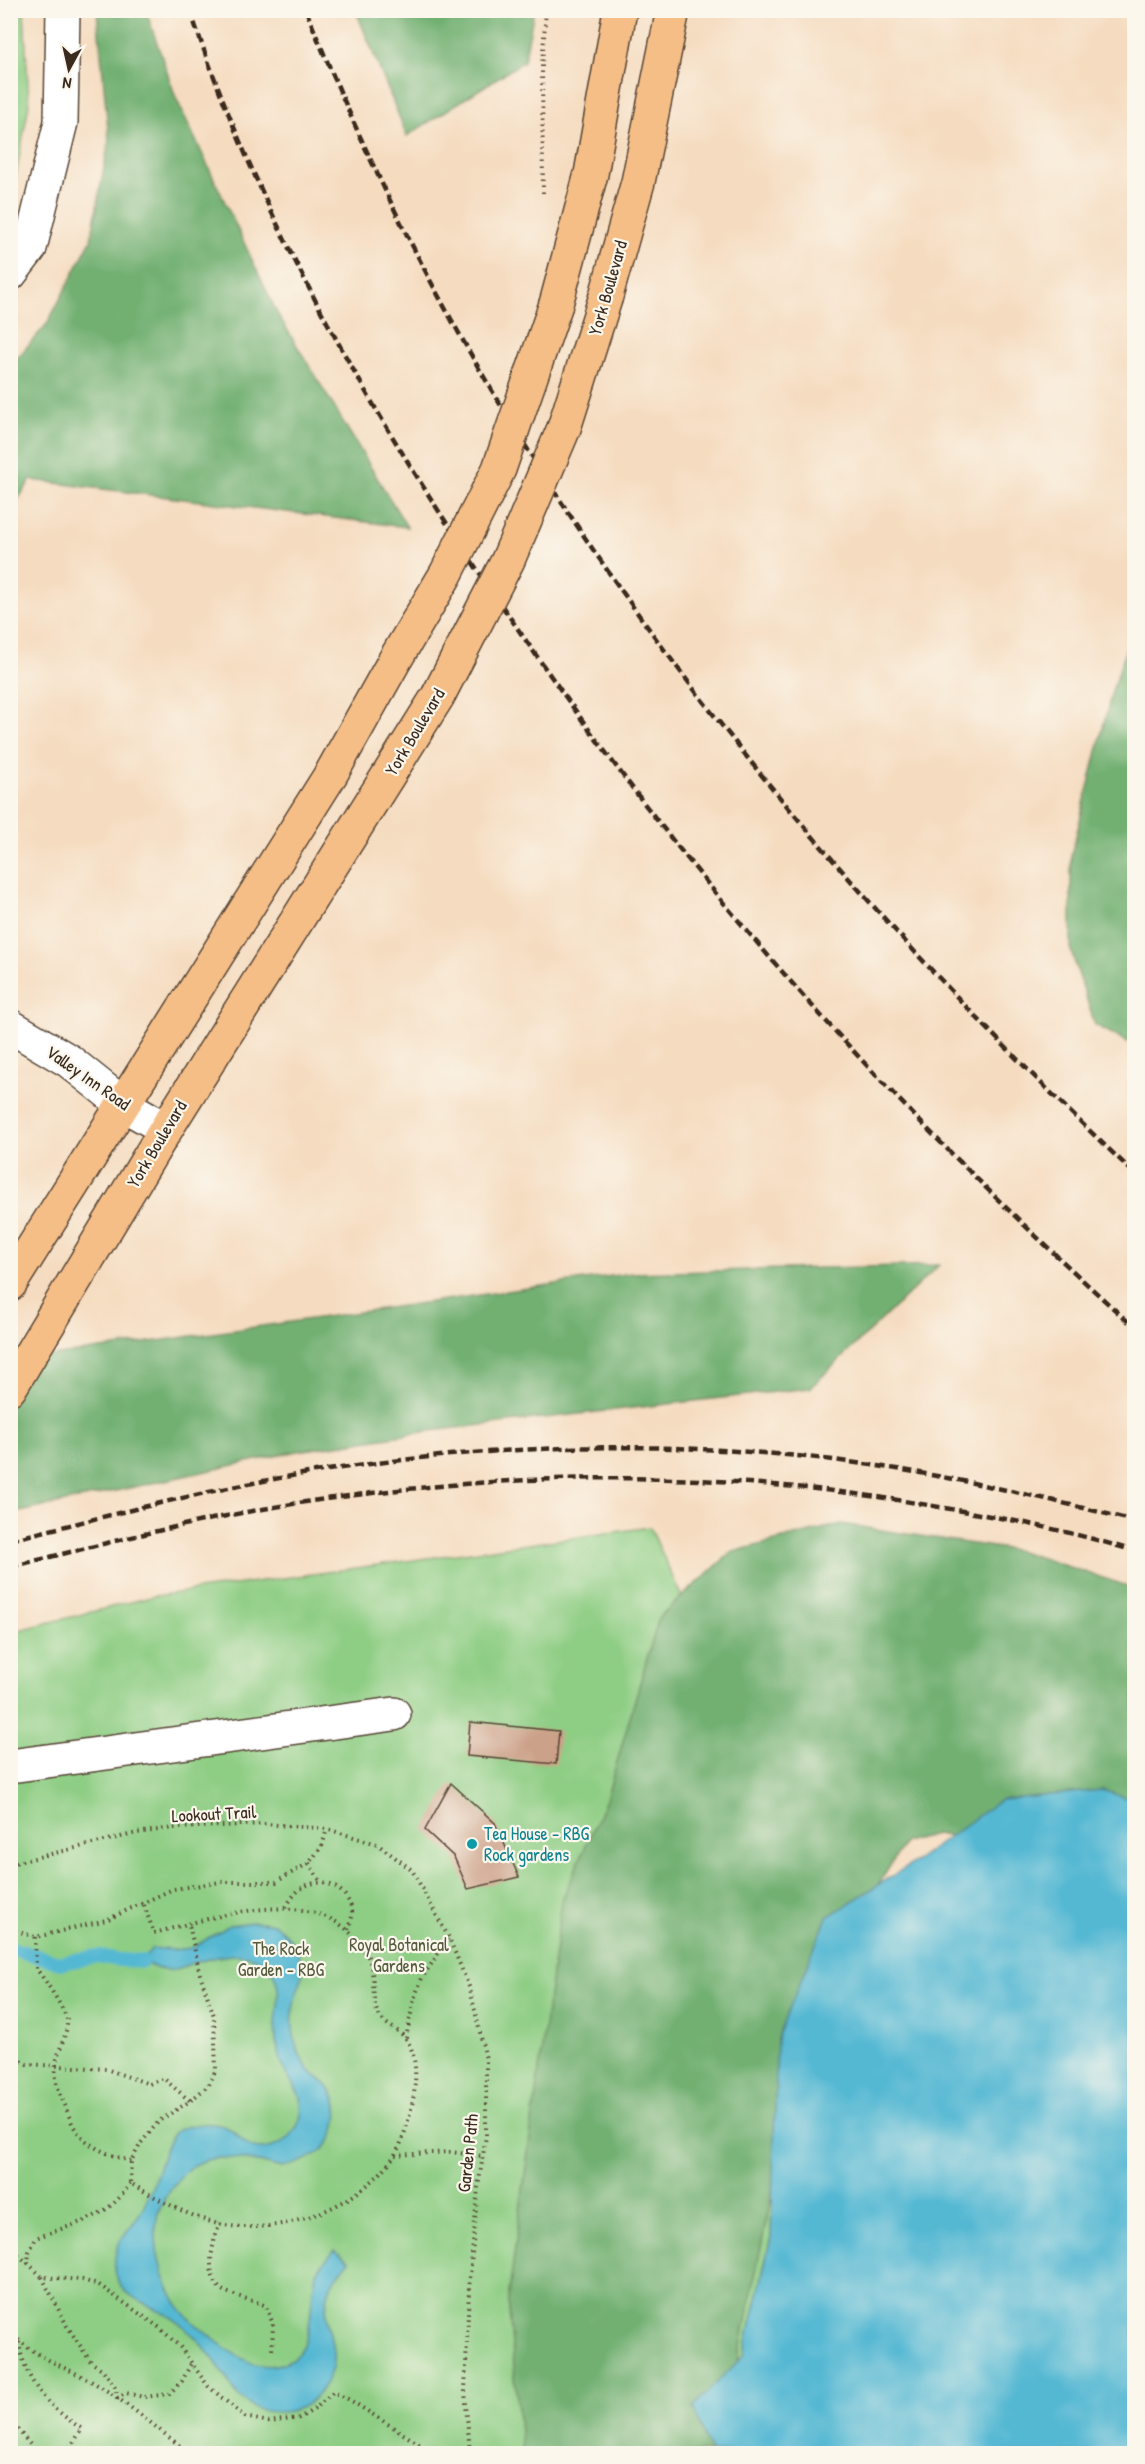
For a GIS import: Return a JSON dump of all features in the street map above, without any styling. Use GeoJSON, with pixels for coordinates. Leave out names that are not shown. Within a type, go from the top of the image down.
{"type":"FeatureCollection","features":[{"type":"Feature","properties":{"kind":"main road"},"geometry":{"type":"LineString","coordinates":[[10,1284],[331,774],[446,574],[499,469],[556,304],[591,174],[620,10]]}},
{"type":"Feature","properties":{"kind":"main road","name":"York Boulevard"},"geometry":{"type":"LineString","coordinates":[[10,1388],[166,1129],[438,696],[508,560],[564,428],[606,296],[638,182],[673,10]]}},
{"type":"Feature","properties":{"kind":"street"},"geometry":{"type":"LineString","coordinates":[[10,274],[30,248],[61,122],[63,10]]}},
{"type":"Feature","properties":{"kind":"street","name":"Valley Inn Road"},"geometry":{"type":"LineString","coordinates":[[24,1035],[69,1061],[124,1105],[166,1129]]}},
{"type":"Feature","properties":{"kind":"street"},"geometry":{"type":"LineString","coordinates":[[10,1767],[394,1714]]}},
{"type":"Feature","properties":{"kind":"path"},"geometry":{"type":"LineString","coordinates":[[543,200],[542,65],[546,10]]}},
{"type":"Feature","properties":{"kind":"path","name":"Lookout Trail"},"geometry":{"type":"LineString","coordinates":[[10,1864],[137,1833],[173,1828],[266,1824],[327,1828],[377,1844],[412,1870]]}},
{"type":"Feature","properties":{"kind":"path"},"geometry":{"type":"LineString","coordinates":[[10,1929],[35,1937],[106,1920],[144,1905],[173,1890],[221,1882],[276,1882],[309,1863],[322,1846],[327,1828]]}},
{"type":"Feature","properties":{"kind":"path"},"geometry":{"type":"LineString","coordinates":[[309,1863],[321,1881],[344,1891],[352,1912],[349,1930]]}},
{"type":"Feature","properties":{"kind":"path","name":"Garden Path"},"geometry":{"type":"LineString","coordinates":[[412,1870],[449,1938],[470,1989],[486,2059],[486,2136],[469,2288],[465,2391],[469,2453]]}},
{"type":"Feature","properties":{"kind":"path"},"geometry":{"type":"LineString","coordinates":[[286,1908],[296,1892],[305,1886],[321,1881]]}},
{"type":"Feature","properties":{"kind":"path"},"geometry":{"type":"LineString","coordinates":[[144,1905],[154,1933],[259,1908],[286,1908],[326,1916],[349,1930],[369,1959],[377,2014],[389,2027],[406,2038]]}},
{"type":"Feature","properties":{"kind":"path"},"geometry":{"type":"LineString","coordinates":[[28,2263],[29,2252],[36,2238],[78,2225],[103,2212],[123,2196],[130,2183],[131,2161],[141,2143],[159,2121],[190,2101],[209,2085],[216,2069],[214,2016],[200,1974],[189,1924]]}},
{"type":"Feature","properties":{"kind":"path"},"geometry":{"type":"LineString","coordinates":[[35,1937],[36,1969],[47,1981],[51,1994],[67,2019],[56,2065],[56,2086],[76,2130],[97,2149],[111,2157],[131,2161]]}},
{"type":"Feature","properties":{"kind":"path"},"geometry":{"type":"LineString","coordinates":[[130,2183],[208,2221],[231,2226],[275,2225],[315,2217],[348,2199],[377,2176],[395,2155],[414,2096],[416,2066],[406,2038],[414,1999],[422,1978],[449,1938]]}},
{"type":"Feature","properties":{"kind":"path"},"geometry":{"type":"LineString","coordinates":[[10,2056],[27,2064],[106,2069],[149,2084],[163,2078],[190,2101]]}},
{"type":"Feature","properties":{"kind":"path"},"geometry":{"type":"LineString","coordinates":[[395,2155],[450,2152],[483,2156]]}},
{"type":"Feature","properties":{"kind":"path"},"geometry":{"type":"LineString","coordinates":[[220,2223],[212,2244],[212,2271],[216,2284],[224,2291],[266,2306],[273,2324],[272,2353]]}},
{"type":"Feature","properties":{"kind":"path"},"geometry":{"type":"LineString","coordinates":[[10,2246],[42,2277],[67,2326],[92,2362],[103,2370],[116,2388],[117,2399]]}},
{"type":"Feature","properties":{"kind":"path"},"geometry":{"type":"LineString","coordinates":[[42,2277],[82,2280],[99,2285],[160,2328],[192,2362],[208,2386],[245,2417],[269,2422],[299,2418],[315,2409],[333,2392],[350,2400],[427,2449]]}},
{"type":"Feature","properties":{"kind":"path"},"geometry":{"type":"LineString","coordinates":[[10,2331],[19,2342],[56,2365],[101,2387],[147,2419],[191,2454]]}},
{"type":"Feature","properties":{"kind":"path"},"geometry":{"type":"LineString","coordinates":[[19,2342],[22,2362],[36,2388],[58,2412],[82,2429],[66,2454]]}},
{"type":"Feature","properties":{"kind":"path"},"geometry":{"type":"LineString","coordinates":[[117,2399],[126,2393],[144,2397],[169,2394],[182,2381],[192,2362]]}},
{"type":"Feature","properties":{"kind":"path"},"geometry":{"type":"LineString","coordinates":[[10,2420],[38,2454]]}},
{"type":"Feature","properties":{"kind":"path"},"geometry":{"type":"LineString","coordinates":[[395,2454],[427,2449],[469,2453]]}},
{"type":"Feature","properties":{"kind":"green space"},"geometry":{"type":"Polygon","coordinates":[[[11,10],[24,11],[29,104],[11,203],[11,10]]]}},
{"type":"Feature","properties":{"kind":"green space"},"geometry":{"type":"Polygon","coordinates":[[[97,11],[146,11],[176,98],[277,313],[407,527],[31,480],[11,509],[11,365],[47,324],[91,240],[109,140],[97,11]]]}},
{"type":"Feature","properties":{"kind":"green space"},"geometry":{"type":"Polygon","coordinates":[[[356,11],[534,11],[524,61],[407,136],[356,11]]]}},
{"type":"Feature","properties":{"kind":"green space"},"geometry":{"type":"Polygon","coordinates":[[[1134,626],[1134,1045],[1095,1025],[1071,951],[1071,856],[1112,691],[1134,626]]]}},
{"type":"Feature","properties":{"kind":"green space"},"geometry":{"type":"Polygon","coordinates":[[[939,1265],[810,1388],[430,1431],[298,1451],[11,1514],[10,1362],[633,1273],[939,1265]]]}},
{"type":"Feature","properties":{"kind":"green space"},"geometry":{"type":"Polygon","coordinates":[[[841,1524],[1020,1551],[1134,1588],[1134,1872],[936,1834],[905,1842],[814,1987],[719,2453],[522,2454],[508,2300],[562,1900],[606,1800],[659,1617],[732,1552],[841,1524]]]}},
{"type":"Feature","properties":{"kind":"green space","name":"Royal Botanical Gardens"},"geometry":{"type":"Polygon","coordinates":[[[650,1527],[827,1917],[777,2038],[771,2237],[744,2355],[694,2407],[711,2453],[11,2454],[11,1632],[155,1596],[650,1527]]]}},
{"type":"Feature","properties":{"kind":"water"},"geometry":{"type":"Polygon","coordinates":[[[1102,1790],[1134,1800],[1134,2453],[711,2453],[693,2407],[744,2355],[771,2237],[777,2038],[827,1917],[916,1861],[1000,1800],[1102,1790]]]}},
{"type":"Feature","properties":{"kind":"water"},"geometry":{"type":"Polygon","coordinates":[[[253,1922],[275,1925],[287,1936],[297,1951],[302,1976],[294,2005],[295,2039],[309,2070],[327,2086],[333,2095],[337,2111],[335,2129],[328,2144],[322,2150],[308,2159],[291,2165],[278,2167],[234,2158],[213,2158],[194,2166],[176,2182],[167,2194],[158,2213],[156,2240],[162,2271],[181,2308],[201,2329],[227,2349],[239,2357],[260,2365],[281,2364],[298,2354],[307,2338],[317,2272],[335,2250],[349,2261],[332,2284],[327,2300],[327,2322],[333,2352],[331,2373],[323,2388],[311,2401],[295,2410],[282,2412],[262,2410],[245,2402],[195,2337],[168,2315],[127,2292],[120,2284],[116,2273],[115,2259],[117,2247],[142,2210],[168,2142],[175,2132],[194,2125],[224,2126],[252,2147],[262,2149],[281,2143],[288,2138],[299,2123],[301,2104],[299,2095],[283,2067],[276,2039],[278,1989],[271,1970],[263,1962],[243,1955],[221,1956],[170,1970],[159,1969],[142,1961],[152,1948],[172,1950],[192,1948],[230,1925],[253,1922]]]}},
{"type":"Feature","properties":{"kind":"building"},"geometry":{"type":"Polygon","coordinates":[[[470,1722],[559,1731],[556,1764],[467,1756],[470,1722]]]}},
{"type":"Feature","properties":{"kind":"building","name":"Tea House - RBG Rock gardens"},"geometry":{"type":"Polygon","coordinates":[[[451,1783],[495,1823],[519,1877],[468,1889],[454,1857],[425,1830],[451,1783]]]}},
{"type":"Feature","properties":{"kind":"waterway"},"geometry":{"type":"LineString","coordinates":[[10,1948],[61,1963],[98,1956],[142,1961]]}},
{"type":"Feature","properties":{"kind":"railway"},"geometry":{"type":"LineString","coordinates":[[190,10],[220,92],[253,171],[329,326],[416,475],[559,688],[634,791],[686,857],[812,1005],[969,1171],[1134,1327]]}},
{"type":"Feature","properties":{"kind":"railway"},"geometry":{"type":"LineString","coordinates":[[306,10],[396,214],[430,280],[500,404],[576,525],[658,642],[746,755],[837,865],[933,971],[1032,1074],[1134,1173]]}},
{"type":"Feature","properties":{"kind":"railway"},"geometry":{"type":"LineString","coordinates":[[10,1540],[212,1491],[335,1469],[499,1451],[610,1447],[720,1450],[866,1464],[1001,1489],[1134,1521]]}},
{"type":"Feature","properties":{"kind":"railway"},"geometry":{"type":"LineString","coordinates":[[10,1567],[174,1527],[299,1503],[416,1488],[565,1479],[640,1478],[715,1481],[790,1486],[865,1495],[1013,1520],[1134,1551]]}},
{"type":"Feature","properties":{"kind":"place","name":"Tea House - RBG Rock gardens"},"geometry":{"type":"Point","coordinates":[472,1844]}},
{"type":"Feature","properties":{"kind":"park label","name":"The Rock Garden - RBG"},"geometry":{"type":"Point","coordinates":[281,1959]}}]}
